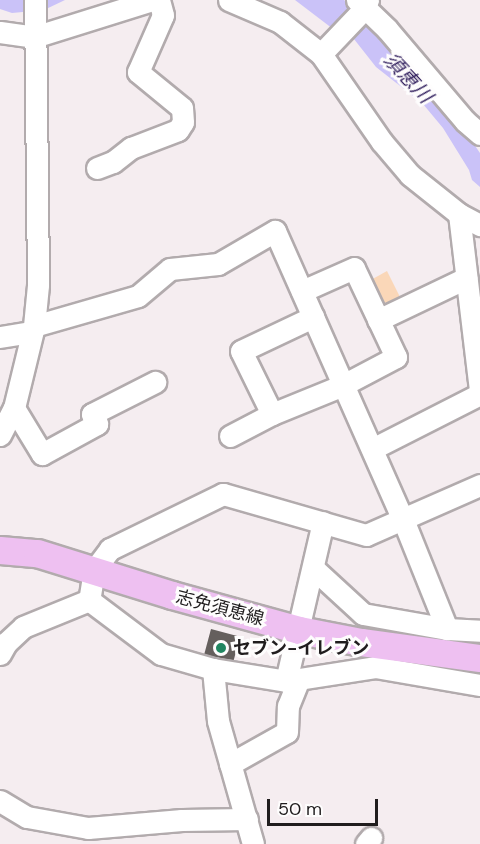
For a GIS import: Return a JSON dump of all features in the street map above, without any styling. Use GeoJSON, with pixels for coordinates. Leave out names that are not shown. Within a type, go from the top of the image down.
{"type":"FeatureCollection","features":[{"type":"Feature","properties":{"kind":"main road","name":"志免須恵線"},"geometry":{"type":"LineString","coordinates":[[0,550],[36,553],[172,595],[299,630],[429,652],[480,658]]}},
{"type":"Feature","properties":{"kind":"street"},"geometry":{"type":"LineString","coordinates":[[0,32],[35,19],[152,0]]}},
{"type":"Feature","properties":{"kind":"street"},"geometry":{"type":"LineString","coordinates":[[97,168],[113,162],[130,148],[178,130],[183,122],[182,108],[138,72],[162,15],[159,0]]}},
{"type":"Feature","properties":{"kind":"street"},"geometry":{"type":"LineString","coordinates":[[229,0],[280,22],[324,50],[382,142],[403,167],[433,195],[459,214],[480,225]]}},
{"type":"Feature","properties":{"kind":"street"},"geometry":{"type":"LineString","coordinates":[[324,50],[363,4],[447,96],[465,121],[480,134]]}},
{"type":"Feature","properties":{"kind":"street"},"geometry":{"type":"LineString","coordinates":[[0,435],[15,408],[33,329],[38,285],[35,19]]}},
{"type":"Feature","properties":{"kind":"street"},"geometry":{"type":"LineString","coordinates":[[372,448],[479,385],[459,214]]}},
{"type":"Feature","properties":{"kind":"street"},"geometry":{"type":"LineString","coordinates":[[0,337],[138,296],[170,269],[218,264],[275,231],[402,517],[447,629]]}},
{"type":"Feature","properties":{"kind":"street"},"geometry":{"type":"LineString","coordinates":[[230,436],[272,414],[343,385],[396,357],[354,268],[302,291]]}},
{"type":"Feature","properties":{"kind":"street"},"geometry":{"type":"LineString","coordinates":[[378,320],[466,278]]}},
{"type":"Feature","properties":{"kind":"street"},"geometry":{"type":"LineString","coordinates":[[272,414],[242,351],[313,317]]}},
{"type":"Feature","properties":{"kind":"street"},"geometry":{"type":"LineString","coordinates":[[15,408],[42,454],[97,424],[92,414],[155,382]]}},
{"type":"Feature","properties":{"kind":"street"},"geometry":{"type":"LineString","coordinates":[[89,600],[94,570],[110,549],[223,494],[366,535],[402,517],[480,485]]}},
{"type":"Feature","properties":{"kind":"street"},"geometry":{"type":"LineString","coordinates":[[230,764],[287,732],[288,706],[299,630],[323,522]]}},
{"type":"Feature","properties":{"kind":"street"},"geometry":{"type":"LineString","coordinates":[[313,568],[363,614],[447,629],[480,631]]}},
{"type":"Feature","properties":{"kind":"street"},"geometry":{"type":"LineString","coordinates":[[0,654],[6,643],[23,627],[89,600]]}},
{"type":"Feature","properties":{"kind":"street"},"geometry":{"type":"LineString","coordinates":[[89,600],[161,654],[213,669],[293,680],[375,668],[479,687]]}},
{"type":"Feature","properties":{"kind":"street"},"geometry":{"type":"LineString","coordinates":[[213,669],[219,721],[253,844]]}},
{"type":"Feature","properties":{"kind":"street"},"geometry":{"type":"LineString","coordinates":[[0,801],[27,817],[88,828],[182,820],[247,819]]}},
{"type":"Feature","properties":{"kind":"shaded area"},"geometry":{"type":"Polygon","coordinates":[[[387,271],[401,299],[390,304],[379,301],[369,281],[387,271]]]}},
{"type":"Feature","properties":{"kind":"water"},"geometry":{"type":"Polygon","coordinates":[[[0,0],[65,0],[44,10],[12,13],[0,9],[0,0]]]}},
{"type":"Feature","properties":{"kind":"water","name":"須恵川"},"geometry":{"type":"Polygon","coordinates":[[[295,0],[344,0],[366,18],[460,124],[480,153],[480,187],[472,180],[469,170],[443,128],[423,104],[376,67],[350,34],[337,32],[295,0]]]}},
{"type":"Feature","properties":{"kind":"building","name":"セブン-イレブン"},"geometry":{"type":"Polygon","coordinates":[[[211,629],[240,637],[232,666],[203,658],[211,629]]]}},
{"type":"Feature","properties":{"kind":"place","name":"セブン-イレブン"},"geometry":{"type":"Point","coordinates":[221,648]}}]}
